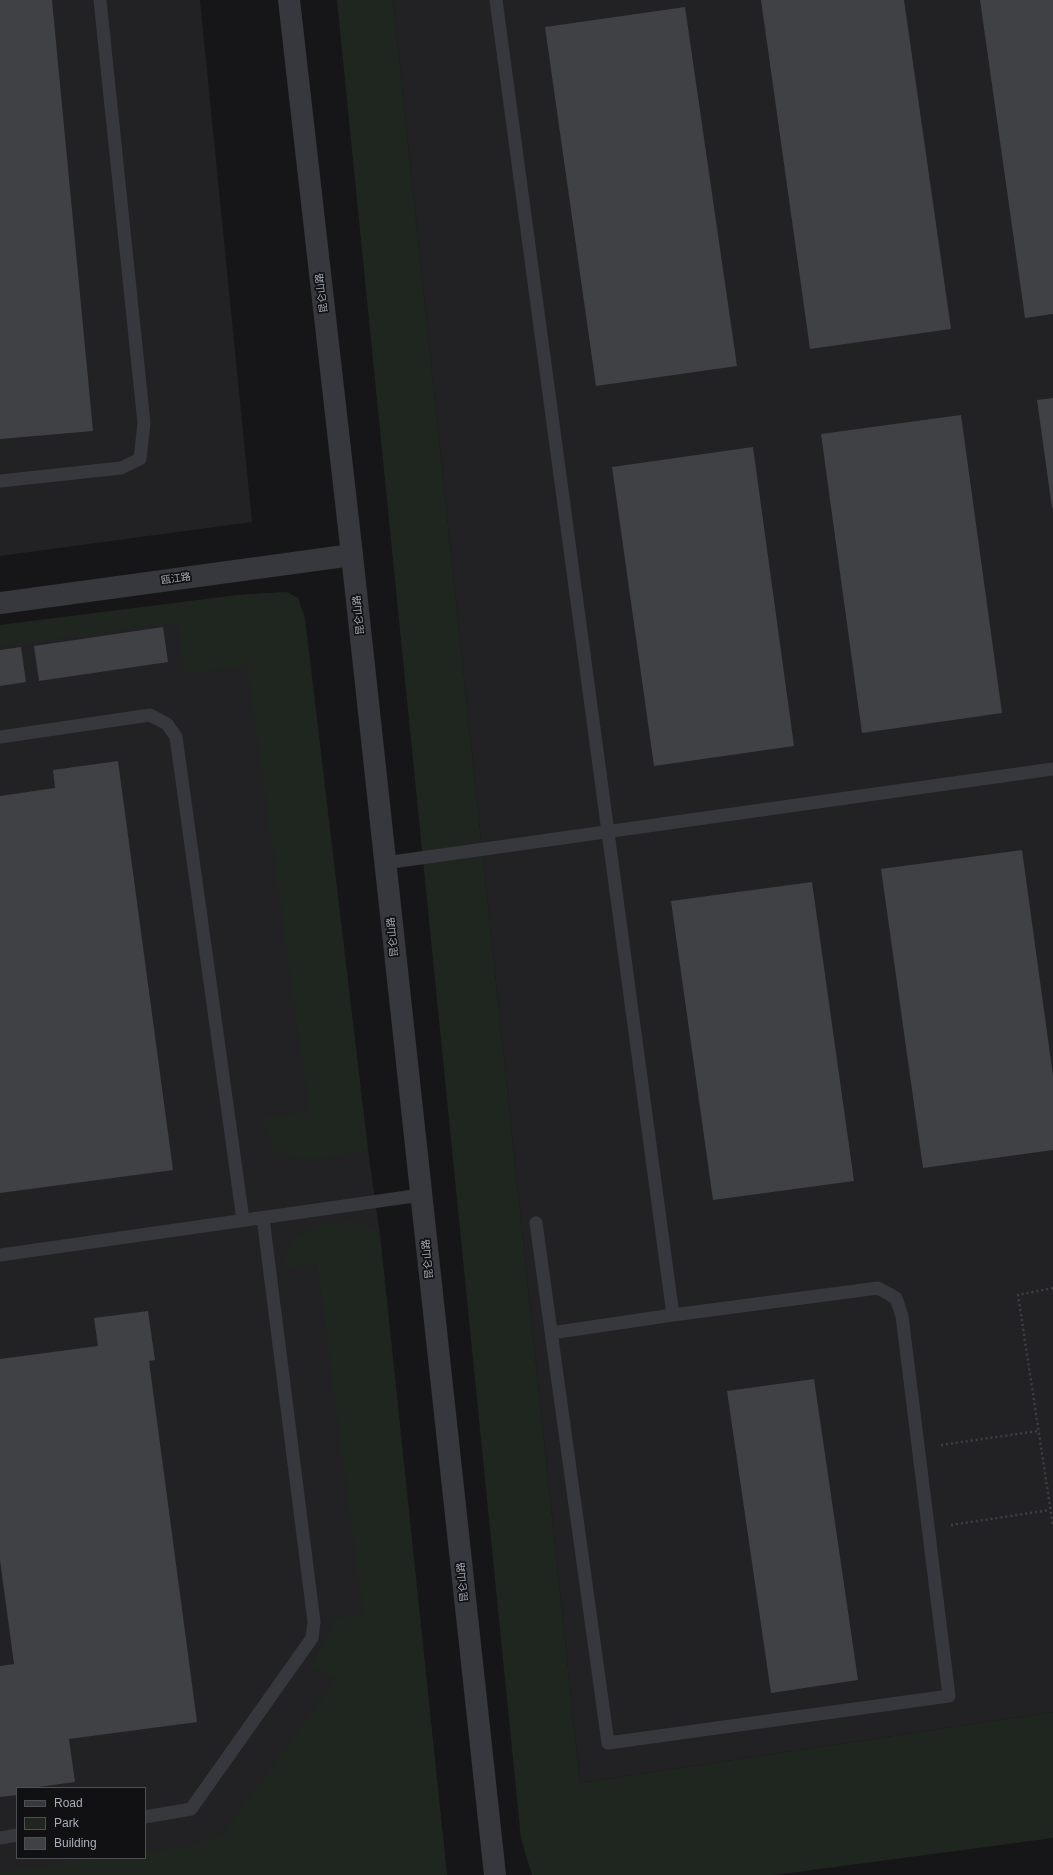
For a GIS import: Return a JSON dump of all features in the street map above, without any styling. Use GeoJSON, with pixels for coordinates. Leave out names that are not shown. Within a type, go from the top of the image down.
{"type":"FeatureCollection","features":[{"type":"Feature","properties":{"kind":"street","name":"昆仑山路"},"geometry":{"type":"LineString","coordinates":[[289,0],[386,863],[495,1875]]}},
{"type":"Feature","properties":{"kind":"street","name":"瓯江路"},"geometry":{"type":"LineString","coordinates":[[0,603],[352,555]]}},
{"type":"Feature","properties":{"kind":"lane"},"geometry":{"type":"LineString","coordinates":[[0,481],[122,468],[140,459],[144,423],[100,0]]}},
{"type":"Feature","properties":{"kind":"lane"},"geometry":{"type":"LineString","coordinates":[[496,0],[673,1315]]}},
{"type":"Feature","properties":{"kind":"lane"},"geometry":{"type":"LineString","coordinates":[[0,736],[150,715],[167,724],[176,737],[243,1220]]}},
{"type":"Feature","properties":{"kind":"lane"},"geometry":{"type":"LineString","coordinates":[[386,863],[1053,769]]}},
{"type":"Feature","properties":{"kind":"lane"},"geometry":{"type":"LineString","coordinates":[[0,1255],[421,1195]]}},
{"type":"Feature","properties":{"kind":"lane"},"geometry":{"type":"LineString","coordinates":[[146,1817],[191,1809],[312,1638],[314,1622],[263,1218]]}},
{"type":"Feature","properties":{"kind":"lane"},"geometry":{"type":"LineString","coordinates":[[536,1223],[551,1333],[608,1743],[949,1696],[902,1316],[896,1298],[878,1288],[551,1333]]}},
{"type":"Feature","properties":{"kind":"lane"},"geometry":{"type":"LineString","coordinates":[[0,1838],[16,1835]]}},
{"type":"Feature","properties":{"kind":"path"},"geometry":{"type":"LineString","coordinates":[[1053,1288],[1018,1295],[1053,1526]]}},
{"type":"Feature","properties":{"kind":"path"},"geometry":{"type":"LineString","coordinates":[[918,1448],[1038,1431]]}},
{"type":"Feature","properties":{"kind":"path"},"geometry":{"type":"LineString","coordinates":[[928,1529],[1050,1510]]}},
{"type":"Feature","properties":{"kind":"shaded area"},"geometry":{"type":"Polygon","coordinates":[[[0,0],[200,0],[252,522],[0,556],[0,0]]]}},
{"type":"Feature","properties":{"kind":"shaded area"},"geometry":{"type":"Polygon","coordinates":[[[393,0],[1053,0],[1053,1712],[580,1783],[393,0]]]}},
{"type":"Feature","properties":{"kind":"shaded area"},"geometry":{"type":"Polygon","coordinates":[[[286,592],[298,598],[305,619],[368,1150],[380,1235],[447,1875],[0,1875],[0,625],[238,595],[286,592]]]}},
{"type":"Feature","properties":{"kind":"green space"},"geometry":{"type":"Polygon","coordinates":[[[337,0],[393,0],[580,1783],[1053,1712],[1053,1838],[775,1875],[532,1875],[521,1839],[337,0]]]}},
{"type":"Feature","properties":{"kind":"green space"},"geometry":{"type":"Polygon","coordinates":[[[286,592],[298,598],[305,619],[368,1150],[321,1159],[292,1158],[274,1151],[263,1118],[309,1111],[247,666],[184,674],[177,623],[0,647],[0,625],[238,595],[286,592]]]}},
{"type":"Feature","properties":{"kind":"green space"},"geometry":{"type":"Polygon","coordinates":[[[358,1221],[373,1229],[380,1235],[447,1875],[0,1875],[0,1872],[92,1859],[146,1859],[146,1852],[195,1845],[224,1832],[336,1680],[311,1666],[336,1618],[363,1614],[317,1264],[283,1268],[292,1241],[312,1226],[327,1223],[358,1221]]]}},
{"type":"Feature","properties":{"kind":"building"},"geometry":{"type":"Polygon","coordinates":[[[0,0],[52,0],[93,431],[0,439],[0,0]]]}},
{"type":"Feature","properties":{"kind":"building"},"geometry":{"type":"Polygon","coordinates":[[[761,0],[904,0],[951,329],[810,349],[761,0]]]}},
{"type":"Feature","properties":{"kind":"building"},"geometry":{"type":"Polygon","coordinates":[[[980,0],[1053,0],[1053,314],[1025,318],[980,0]]]}},
{"type":"Feature","properties":{"kind":"building"},"geometry":{"type":"Polygon","coordinates":[[[685,7],[737,366],[596,386],[545,27],[685,7]]]}},
{"type":"Feature","properties":{"kind":"building"},"geometry":{"type":"Polygon","coordinates":[[[1053,398],[1053,508],[1052,508],[1037,400],[1053,398]]]}},
{"type":"Feature","properties":{"kind":"building"},"geometry":{"type":"Polygon","coordinates":[[[961,415],[1002,713],[862,733],[821,434],[961,415]]]}},
{"type":"Feature","properties":{"kind":"building"},"geometry":{"type":"Polygon","coordinates":[[[753,447],[794,746],[654,766],[612,467],[753,447]]]}},
{"type":"Feature","properties":{"kind":"building"},"geometry":{"type":"Polygon","coordinates":[[[163,627],[168,662],[39,681],[34,646],[163,627]]]}},
{"type":"Feature","properties":{"kind":"building"},"geometry":{"type":"Polygon","coordinates":[[[21,647],[26,682],[0,686],[0,650],[21,647]]]}},
{"type":"Feature","properties":{"kind":"building"},"geometry":{"type":"Polygon","coordinates":[[[118,761],[173,1170],[0,1193],[0,796],[55,788],[53,770],[118,761]]]}},
{"type":"Feature","properties":{"kind":"building"},"geometry":{"type":"Polygon","coordinates":[[[1022,850],[1053,1076],[1053,1150],[923,1168],[881,869],[1022,850]]]}},
{"type":"Feature","properties":{"kind":"building"},"geometry":{"type":"Polygon","coordinates":[[[812,882],[854,1181],[713,1200],[671,901],[812,882]]]}},
{"type":"Feature","properties":{"kind":"building"},"geometry":{"type":"Polygon","coordinates":[[[148,1311],[155,1360],[149,1361],[197,1722],[69,1739],[75,1782],[38,1787],[16,1787],[16,1795],[0,1797],[0,1666],[14,1664],[0,1560],[0,1359],[98,1346],[94,1318],[148,1311]]]}},
{"type":"Feature","properties":{"kind":"building"},"geometry":{"type":"Polygon","coordinates":[[[814,1379],[858,1680],[771,1693],[727,1391],[814,1379]]]}}]}
